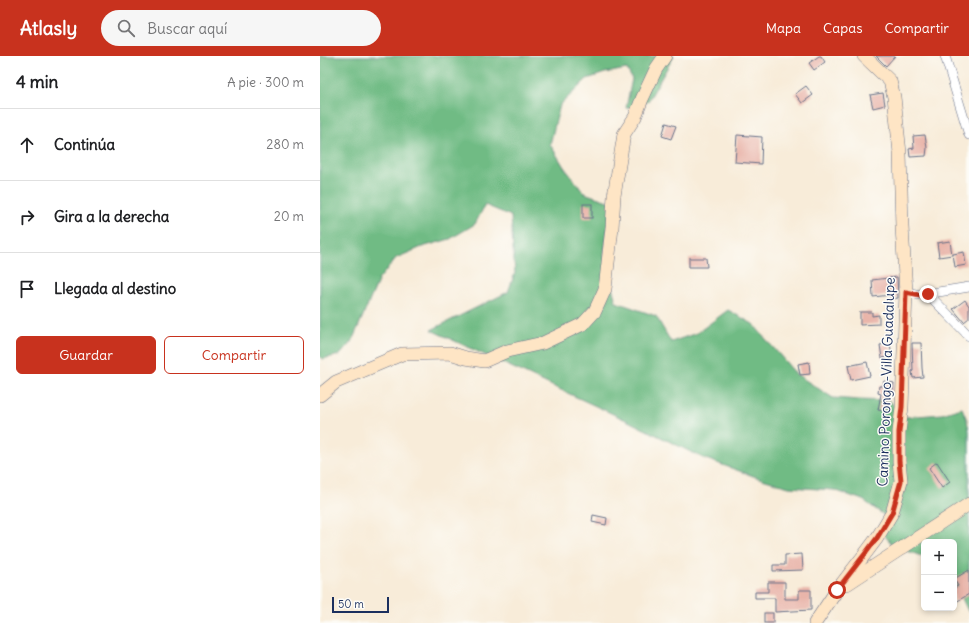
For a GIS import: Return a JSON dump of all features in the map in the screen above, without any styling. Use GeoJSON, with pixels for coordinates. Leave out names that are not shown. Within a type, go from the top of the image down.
{"type":"FeatureCollection","features":[{"type":"Feature","properties":{"kind":"street"},"geometry":{"type":"LineString","coordinates":[[320,395],[336,382],[402,354],[450,353],[466,358],[484,361],[507,351],[543,343],[583,324],[595,311],[605,290],[614,196],[624,134],[635,117],[656,69],[666,56]]}},
{"type":"Feature","properties":{"kind":"street","name":"Camino Porongo-Villa Guadalupe"},"geometry":{"type":"LineString","coordinates":[[815,623],[837,590],[877,538],[892,513],[901,481],[899,432],[902,407],[906,292],[900,153],[894,97],[890,82],[864,56]]}},
{"type":"Feature","properties":{"kind":"street"},"geometry":{"type":"LineString","coordinates":[[946,56],[969,135]]}},
{"type":"Feature","properties":{"kind":"street"},"geometry":{"type":"LineString","coordinates":[[906,292],[920,295],[969,287]]}},
{"type":"Feature","properties":{"kind":"street"},"geometry":{"type":"LineString","coordinates":[[928,294],[969,336]]}},
{"type":"Feature","properties":{"kind":"street"},"geometry":{"type":"LineString","coordinates":[[837,590],[969,504]]}},
{"type":"Feature","properties":{"kind":"green space"},"geometry":{"type":"Polygon","coordinates":[[[320,56],[674,56],[648,101],[634,106],[626,108],[632,79],[627,69],[605,73],[587,79],[560,105],[550,144],[564,167],[584,193],[611,202],[604,255],[616,302],[656,316],[671,342],[697,333],[728,310],[753,324],[796,374],[833,398],[890,401],[905,417],[942,414],[962,408],[967,420],[969,431],[969,613],[957,588],[957,539],[921,539],[921,556],[894,546],[884,535],[888,518],[863,500],[834,490],[789,487],[703,458],[626,420],[431,330],[508,292],[515,273],[511,216],[485,205],[475,224],[450,239],[422,247],[396,258],[379,279],[352,341],[340,355],[322,359],[320,357],[320,56]]]}},
{"type":"Feature","properties":{"kind":"building"},"geometry":{"type":"Polygon","coordinates":[[[821,56],[825,62],[814,70],[809,63],[821,56]]]}},
{"type":"Feature","properties":{"kind":"building"},"geometry":{"type":"Polygon","coordinates":[[[876,56],[895,56],[886,66],[876,56]]]}},
{"type":"Feature","properties":{"kind":"building"},"geometry":{"type":"Polygon","coordinates":[[[806,86],[813,95],[802,103],[795,94],[806,86]]]}},
{"type":"Feature","properties":{"kind":"building"},"geometry":{"type":"Polygon","coordinates":[[[883,93],[885,105],[873,108],[870,95],[883,93]]]}},
{"type":"Feature","properties":{"kind":"building"},"geometry":{"type":"Polygon","coordinates":[[[666,123],[676,126],[671,139],[662,136],[666,123]]]}},
{"type":"Feature","properties":{"kind":"building"},"geometry":{"type":"Polygon","coordinates":[[[737,135],[762,137],[761,164],[735,162],[737,135]]]}},
{"type":"Feature","properties":{"kind":"building"},"geometry":{"type":"Polygon","coordinates":[[[925,135],[927,148],[926,156],[910,157],[909,149],[914,148],[913,136],[925,135]]]}},
{"type":"Feature","properties":{"kind":"building"},"geometry":{"type":"Polygon","coordinates":[[[583,204],[592,204],[592,218],[583,218],[583,204]]]}},
{"type":"Feature","properties":{"kind":"building"},"geometry":{"type":"Polygon","coordinates":[[[950,241],[952,255],[939,257],[937,243],[950,241]]]}},
{"type":"Feature","properties":{"kind":"building"},"geometry":{"type":"Polygon","coordinates":[[[964,252],[966,265],[955,267],[953,254],[964,252]]]}},
{"type":"Feature","properties":{"kind":"building"},"geometry":{"type":"Polygon","coordinates":[[[689,258],[706,258],[707,267],[689,267],[689,258]]]}},
{"type":"Feature","properties":{"kind":"building"},"geometry":{"type":"Polygon","coordinates":[[[897,277],[898,298],[891,299],[890,295],[873,297],[872,280],[897,277]]]}},
{"type":"Feature","properties":{"kind":"building"},"geometry":{"type":"Polygon","coordinates":[[[965,300],[969,306],[969,318],[964,322],[953,309],[965,300]]]}},
{"type":"Feature","properties":{"kind":"building"},"geometry":{"type":"Polygon","coordinates":[[[860,312],[872,312],[872,316],[879,315],[879,324],[860,325],[860,312]]]}},
{"type":"Feature","properties":{"kind":"building"},"geometry":{"type":"Polygon","coordinates":[[[890,343],[892,357],[882,358],[880,345],[890,343]]]}},
{"type":"Feature","properties":{"kind":"building"},"geometry":{"type":"Polygon","coordinates":[[[912,343],[921,343],[923,377],[913,378],[912,343]]]}},
{"type":"Feature","properties":{"kind":"building"},"geometry":{"type":"Polygon","coordinates":[[[809,362],[810,374],[800,375],[798,364],[809,362]]]}},
{"type":"Feature","properties":{"kind":"building"},"geometry":{"type":"Polygon","coordinates":[[[867,362],[870,376],[851,380],[848,366],[867,362]]]}},
{"type":"Feature","properties":{"kind":"building"},"geometry":{"type":"Polygon","coordinates":[[[884,381],[894,383],[892,395],[887,395],[884,411],[878,410],[881,394],[878,393],[879,386],[883,386],[884,381]]]}},
{"type":"Feature","properties":{"kind":"building"},"geometry":{"type":"Polygon","coordinates":[[[937,462],[950,482],[942,488],[929,468],[937,462]]]}},
{"type":"Feature","properties":{"kind":"building"},"geometry":{"type":"Polygon","coordinates":[[[593,515],[607,518],[606,525],[592,522],[593,515]]]}},
{"type":"Feature","properties":{"kind":"building"},"geometry":{"type":"Polygon","coordinates":[[[802,554],[803,570],[773,571],[773,565],[785,565],[785,555],[802,554]]]}},
{"type":"Feature","properties":{"kind":"building"},"geometry":{"type":"Polygon","coordinates":[[[969,570],[969,594],[957,601],[958,586],[957,577],[969,570]]]}},
{"type":"Feature","properties":{"kind":"building"},"geometry":{"type":"Polygon","coordinates":[[[768,582],[785,582],[785,599],[799,599],[799,590],[811,590],[811,610],[775,612],[775,598],[755,598],[755,592],[768,592],[768,582]]]}},
{"type":"Feature","properties":{"kind":"building"},"geometry":{"type":"Polygon","coordinates":[[[764,613],[773,613],[773,623],[764,623],[764,613]]]}},
{"type":"Feature","properties":{"kind":"route"},"geometry":{"type":"LineString","coordinates":[[837,590],[877,538],[892,513],[901,481],[899,432],[902,407],[906,292],[920,295],[928,294]]}}]}
